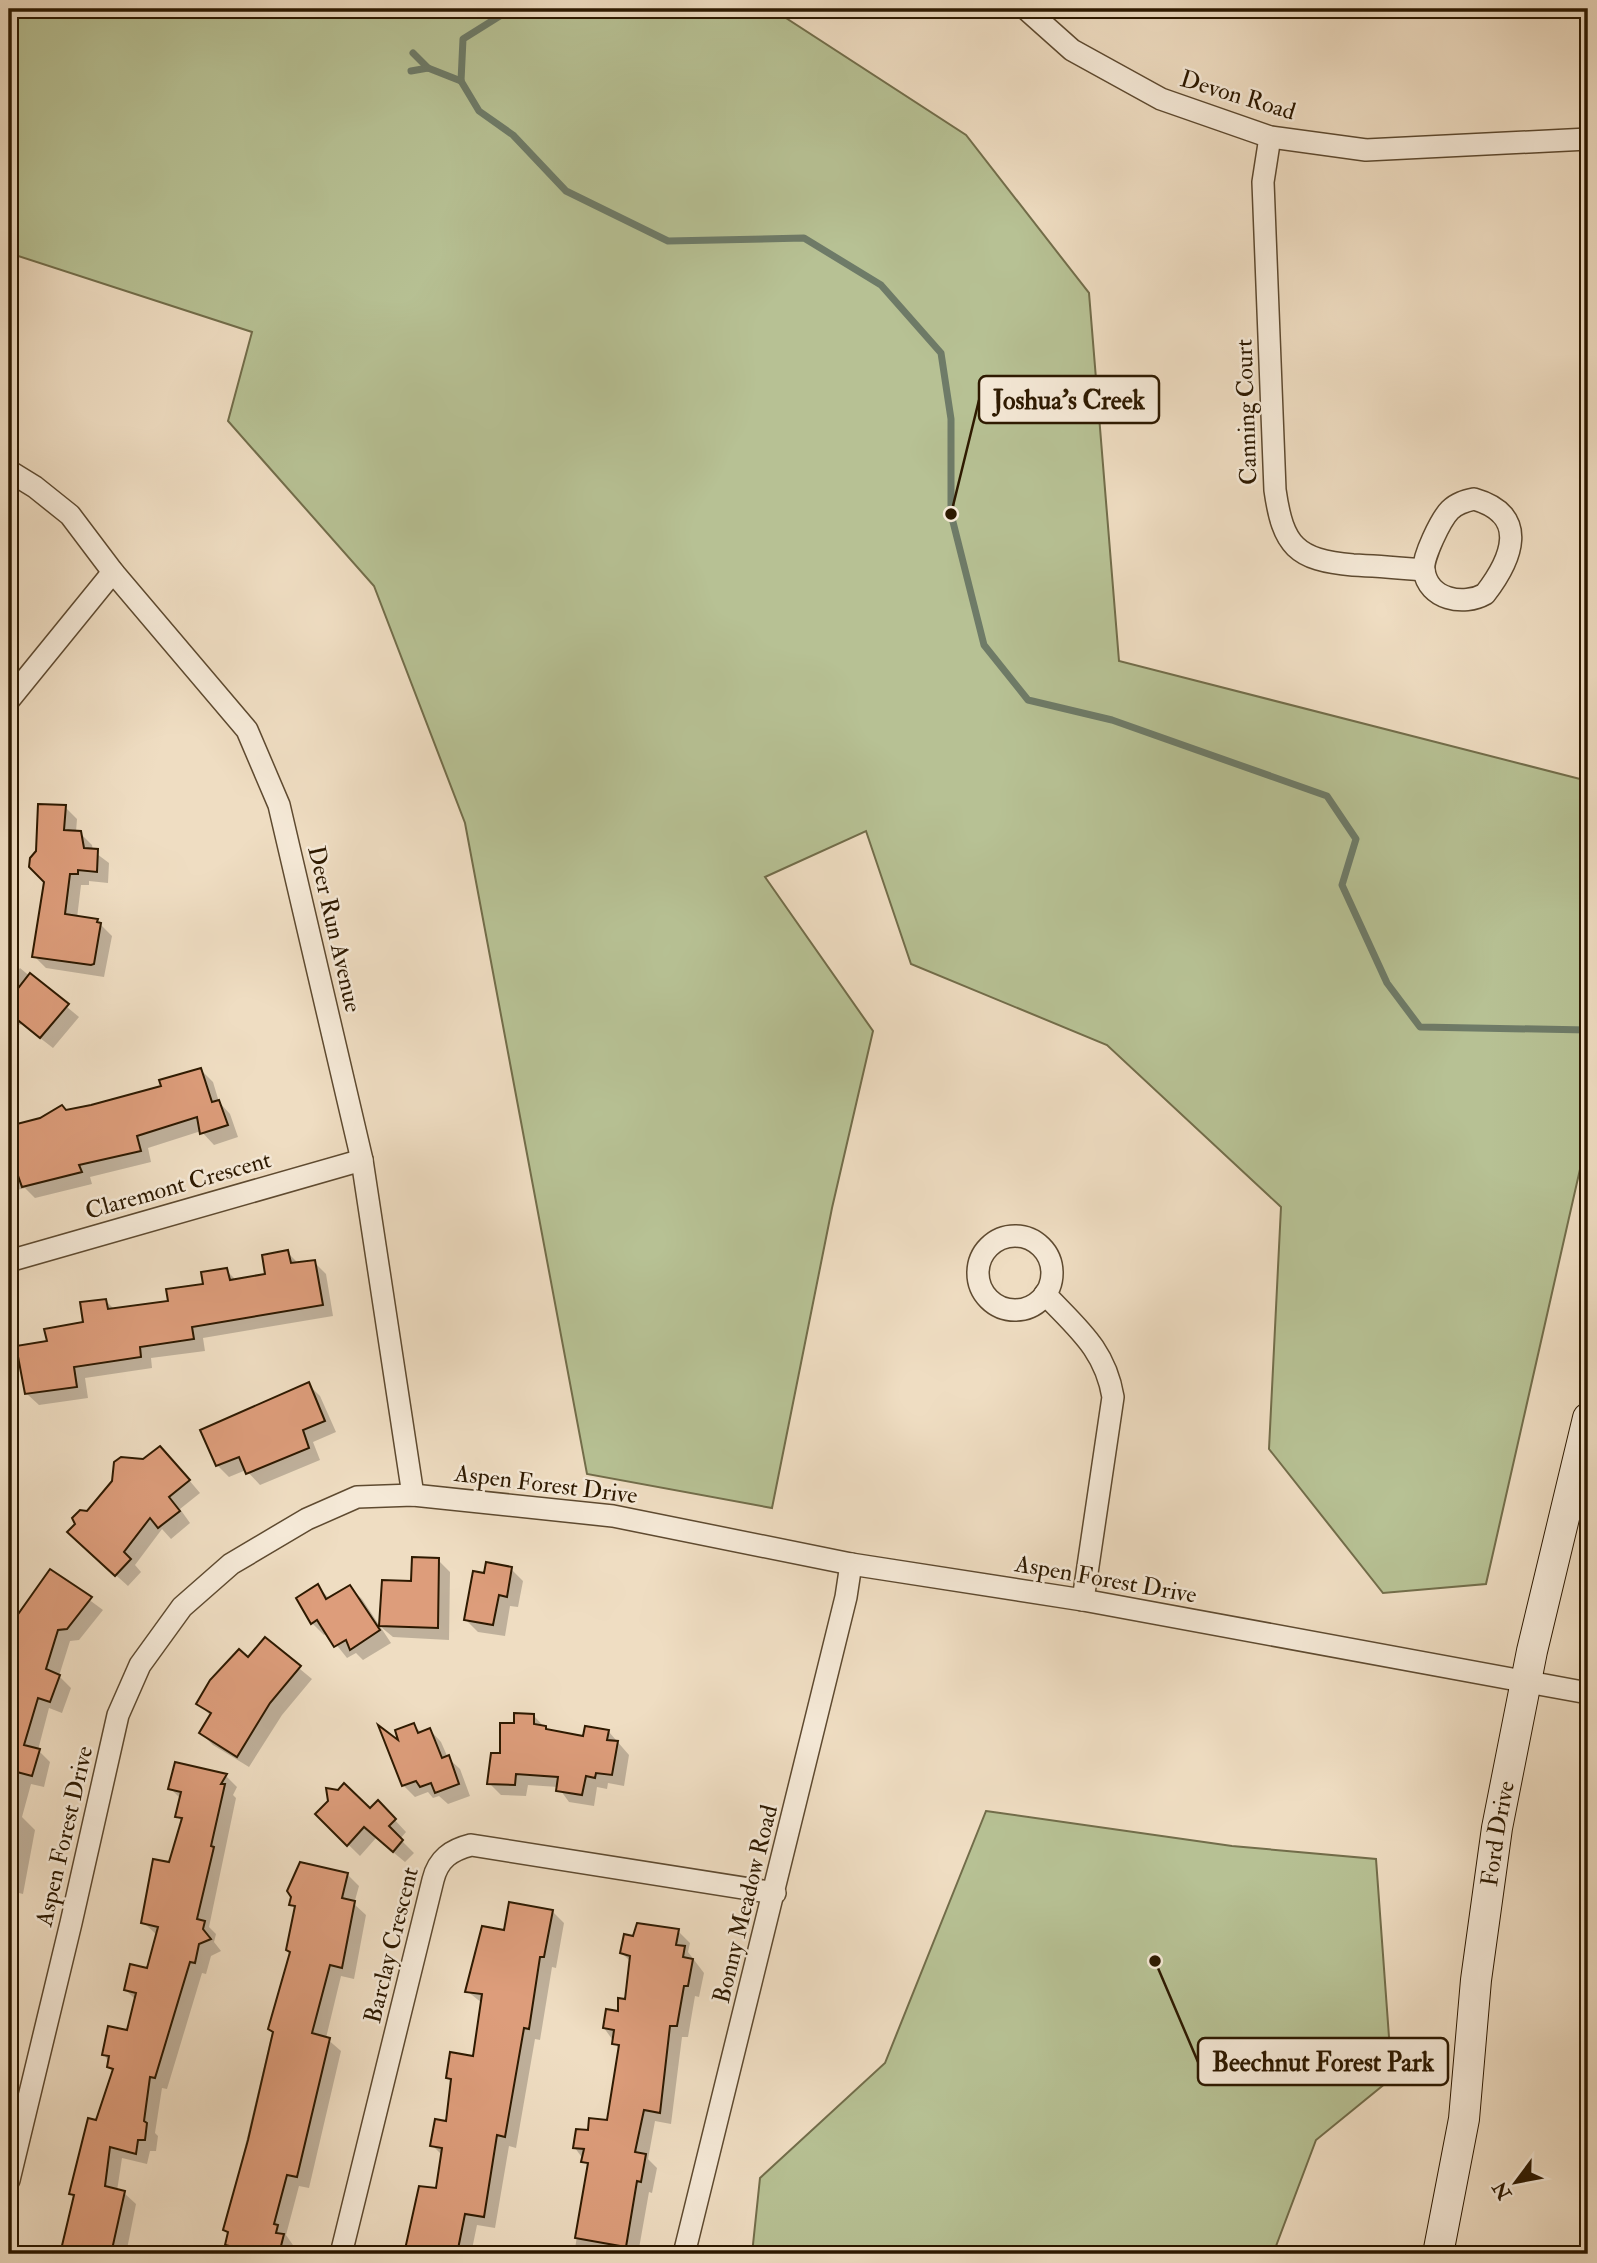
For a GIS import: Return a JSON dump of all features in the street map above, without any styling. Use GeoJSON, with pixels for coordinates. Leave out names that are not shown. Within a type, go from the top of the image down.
{"type":"FeatureCollection","features":[{"type":"Feature","properties":{"kind":"main road","name":"Ford Drive"},"geometry":{"type":"LineString","coordinates":[[1438,2254],[1464,2119],[1476,1980],[1497,1828],[1526,1683],[1588,1418]]}},
{"type":"Feature","properties":{"kind":"street","name":"Devon Road"},"geometry":{"type":"LineString","coordinates":[[1026,9],[1072,50],[1161,99],[1270,137],[1366,150],[1588,139]]}},
{"type":"Feature","properties":{"kind":"street","name":"Canning Court"},"geometry":{"type":"LineString","coordinates":[[1270,137],[1263,182],[1274,475],[1279,520],[1301,552],[1321,562],[1424,570]]}},
{"type":"Feature","properties":{"kind":"street","name":"Deer Run Avenue"},"geometry":{"type":"LineString","coordinates":[[9,471],[35,486],[69,515],[113,572],[247,730],[262,760],[279,805],[362,1160],[413,1494]]}},
{"type":"Feature","properties":{"kind":"street"},"geometry":{"type":"LineString","coordinates":[[1474,499],[1488,503],[1511,527],[1512,538],[1491,587],[1475,600],[1451,600],[1428,581],[1424,570],[1424,561],[1442,520],[1462,502],[1474,499]]}},
{"type":"Feature","properties":{"kind":"street"},"geometry":{"type":"LineString","coordinates":[[9,700],[113,572]]}},
{"type":"Feature","properties":{"kind":"street","name":"Claremont Crescent"},"geometry":{"type":"LineString","coordinates":[[9,1261],[362,1160]]}},
{"type":"Feature","properties":{"kind":"street"},"geometry":{"type":"LineString","coordinates":[[1045,1294],[1096,1347],[1109,1371],[1113,1396],[1083,1600]]}},
{"type":"Feature","properties":{"kind":"street","name":"Aspen Forest Drive"},"geometry":{"type":"LineString","coordinates":[[9,2180],[118,1715],[139,1665],[181,1607],[231,1564],[267,1540],[357,1497],[413,1494],[613,1516],[851,1564],[1083,1600],[1588,1693]]}},
{"type":"Feature","properties":{"kind":"street","name":"Bonny Meadow Road"},"geometry":{"type":"LineString","coordinates":[[684,2254],[775,1893],[846,1597],[851,1564]]}},
{"type":"Feature","properties":{"kind":"street","name":"Barclay Crescent"},"geometry":{"type":"LineString","coordinates":[[341,2254],[435,1868],[442,1859],[457,1848],[471,1845],[775,1893]]}},
{"type":"Feature","properties":{"kind":"green space"},"geometry":{"type":"Polygon","coordinates":[[[9,9],[772,9],[966,135],[1089,293],[1119,661],[1588,781],[1588,1134],[1486,1584],[1383,1593],[1269,1449],[1281,1207],[1107,1045],[911,964],[866,831],[765,877],[873,1031],[832,1208],[772,1508],[587,1474],[465,823],[374,586],[228,421],[252,332],[9,253],[9,9]]]}},
{"type":"Feature","properties":{"kind":"green space"},"geometry":{"type":"Polygon","coordinates":[[[986,1811],[1232,1846],[1376,1859],[1392,2078],[1316,2140],[1273,2254],[752,2254],[760,2178],[885,2063],[986,1811]]]}},
{"type":"Feature","properties":{"kind":"building"},"geometry":{"type":"Polygon","coordinates":[[[38,804],[66,805],[64,830],[81,831],[84,848],[98,849],[97,872],[78,870],[78,874],[70,874],[65,914],[98,919],[97,922],[101,923],[94,964],[32,957],[44,882],[29,867],[30,858],[36,851],[38,804]]]}},
{"type":"Feature","properties":{"kind":"building"},"geometry":{"type":"Polygon","coordinates":[[[30,973],[69,1004],[40,1038],[9,1013],[9,1000],[30,973]]]}},
{"type":"Feature","properties":{"kind":"building"},"geometry":{"type":"Polygon","coordinates":[[[201,1068],[212,1102],[219,1100],[228,1125],[200,1134],[197,1117],[137,1136],[141,1151],[79,1165],[82,1172],[22,1187],[16,1170],[9,1172],[9,1126],[40,1118],[62,1105],[66,1110],[161,1086],[159,1080],[201,1068]]]}},
{"type":"Feature","properties":{"kind":"building"},"geometry":{"type":"Polygon","coordinates":[[[288,1250],[291,1263],[315,1260],[323,1305],[192,1327],[194,1339],[140,1347],[141,1357],[74,1367],[77,1387],[25,1394],[16,1346],[47,1341],[44,1329],[83,1322],[80,1302],[106,1299],[108,1309],[168,1301],[166,1289],[203,1284],[201,1272],[227,1268],[230,1280],[265,1274],[262,1255],[288,1250]]]}},
{"type":"Feature","properties":{"kind":"building"},"geometry":{"type":"Polygon","coordinates":[[[309,1382],[325,1421],[303,1430],[309,1448],[246,1474],[239,1457],[216,1466],[200,1430],[309,1382]]]}},
{"type":"Feature","properties":{"kind":"building"},"geometry":{"type":"Polygon","coordinates":[[[160,1446],[190,1480],[169,1497],[180,1511],[158,1528],[150,1518],[124,1552],[131,1559],[115,1576],[67,1532],[75,1524],[72,1518],[80,1510],[87,1511],[112,1481],[114,1462],[121,1457],[143,1459],[160,1446]]]}},
{"type":"Feature","properties":{"kind":"building"},"geometry":{"type":"Polygon","coordinates":[[[412,1557],[439,1558],[438,1628],[379,1626],[382,1580],[411,1581],[412,1557]]]}},
{"type":"Feature","properties":{"kind":"building"},"geometry":{"type":"Polygon","coordinates":[[[486,1562],[512,1567],[507,1597],[499,1595],[493,1625],[464,1620],[473,1571],[484,1573],[486,1562]]]}},
{"type":"Feature","properties":{"kind":"building"},"geometry":{"type":"Polygon","coordinates":[[[50,1569],[92,1597],[67,1629],[58,1630],[46,1669],[60,1675],[50,1702],[38,1698],[24,1745],[40,1749],[32,1776],[17,1772],[15,1779],[9,1778],[9,1636],[14,1620],[50,1569]]]}},
{"type":"Feature","properties":{"kind":"building"},"geometry":{"type":"Polygon","coordinates":[[[318,1584],[326,1599],[350,1585],[380,1630],[350,1650],[346,1640],[334,1647],[317,1620],[311,1624],[296,1598],[318,1584]]]}},
{"type":"Feature","properties":{"kind":"building"},"geometry":{"type":"Polygon","coordinates":[[[265,1637],[301,1666],[270,1703],[237,1757],[199,1733],[211,1713],[196,1704],[210,1680],[239,1649],[248,1657],[265,1637]]]}},
{"type":"Feature","properties":{"kind":"building"},"geometry":{"type":"Polygon","coordinates":[[[514,1713],[534,1714],[534,1724],[583,1736],[585,1726],[609,1730],[607,1740],[618,1741],[612,1775],[596,1773],[595,1778],[586,1776],[582,1795],[556,1791],[558,1777],[516,1774],[515,1785],[487,1784],[491,1753],[500,1753],[500,1723],[514,1723],[514,1713]]]}},
{"type":"Feature","properties":{"kind":"building"},"geometry":{"type":"Polygon","coordinates":[[[414,1723],[418,1733],[430,1728],[442,1758],[449,1755],[459,1784],[435,1793],[431,1783],[420,1787],[416,1781],[402,1786],[378,1725],[398,1740],[395,1730],[414,1723]]]}},
{"type":"Feature","properties":{"kind":"building"},"geometry":{"type":"Polygon","coordinates":[[[175,1762],[227,1774],[221,1784],[225,1784],[211,1846],[214,1847],[197,1919],[205,1921],[203,1929],[211,1939],[199,1944],[195,1963],[190,1962],[155,2078],[150,2077],[144,2121],[147,2123],[145,2140],[138,2140],[136,2154],[110,2147],[105,2186],[125,2191],[111,2254],[60,2254],[74,2195],[69,2194],[88,2118],[96,2120],[113,2069],[107,2067],[109,2056],[102,2055],[108,2026],[127,2030],[136,1993],[124,1990],[130,1964],[147,1968],[158,1927],[141,1923],[153,1859],[169,1862],[182,1818],[175,1817],[181,1792],[168,1789],[175,1762]]]}},
{"type":"Feature","properties":{"kind":"building"},"geometry":{"type":"Polygon","coordinates":[[[344,1783],[370,1808],[378,1800],[396,1819],[389,1826],[403,1840],[393,1852],[364,1827],[347,1846],[315,1814],[328,1801],[326,1788],[338,1790],[344,1783]]]}},
{"type":"Feature","properties":{"kind":"building"},"geometry":{"type":"Polygon","coordinates":[[[300,1862],[348,1873],[342,1898],[355,1901],[342,1968],[330,1965],[312,2033],[330,2038],[297,2177],[287,2175],[274,2224],[278,2225],[276,2233],[284,2234],[279,2254],[250,2254],[251,2251],[225,2245],[228,2232],[223,2230],[248,2140],[273,2032],[268,2029],[290,1952],[286,1950],[295,1906],[289,1905],[291,1897],[287,1891],[300,1862]]]}},
{"type":"Feature","properties":{"kind":"building"},"geometry":{"type":"Polygon","coordinates":[[[509,1902],[553,1910],[544,1957],[540,1957],[529,2029],[524,2028],[505,2137],[497,2135],[484,2217],[465,2214],[457,2254],[404,2254],[419,2186],[436,2188],[442,2148],[430,2146],[435,2119],[446,2121],[451,2079],[446,2078],[450,2052],[473,2056],[482,1994],[465,1992],[482,1926],[504,1930],[509,1902]]]}},
{"type":"Feature","properties":{"kind":"building"},"geometry":{"type":"Polygon","coordinates":[[[637,1923],[679,1929],[676,1945],[685,1946],[683,1957],[693,1959],[688,1986],[684,1986],[677,2026],[670,2026],[660,2113],[644,2110],[635,2152],[646,2154],[641,2182],[637,2181],[626,2247],[575,2238],[588,2163],[581,2162],[584,2149],[573,2148],[576,2129],[588,2130],[589,2118],[607,2120],[619,2045],[612,2044],[614,2030],[603,2028],[606,2009],[618,2011],[618,1998],[625,1999],[630,1956],[620,1953],[624,1934],[633,1936],[637,1923]]]}},
{"type":"Feature","properties":{"kind":"waterway"},"geometry":{"type":"LineString","coordinates":[[511,9],[463,39],[461,81],[479,111],[513,135],[566,191],[668,241],[804,238],[881,285],[941,353],[951,419],[951,514],[984,645],[1028,700],[1112,720],[1327,796],[1356,839],[1342,885],[1387,983],[1420,1027],[1588,1030]]}},
{"type":"Feature","properties":{"kind":"waterway"},"geometry":{"type":"LineString","coordinates":[[413,53],[428,68]]}},
{"type":"Feature","properties":{"kind":"waterway"},"geometry":{"type":"LineString","coordinates":[[411,71],[428,68],[461,81]]}},
{"type":"Feature","properties":{"kind":"place","name":"Joshua's Creek"},"geometry":{"type":"Point","coordinates":[951,514]}},
{"type":"Feature","properties":{"kind":"place","name":"Beechnut Forest Park"},"geometry":{"type":"Point","coordinates":[1155,1961]}}]}
